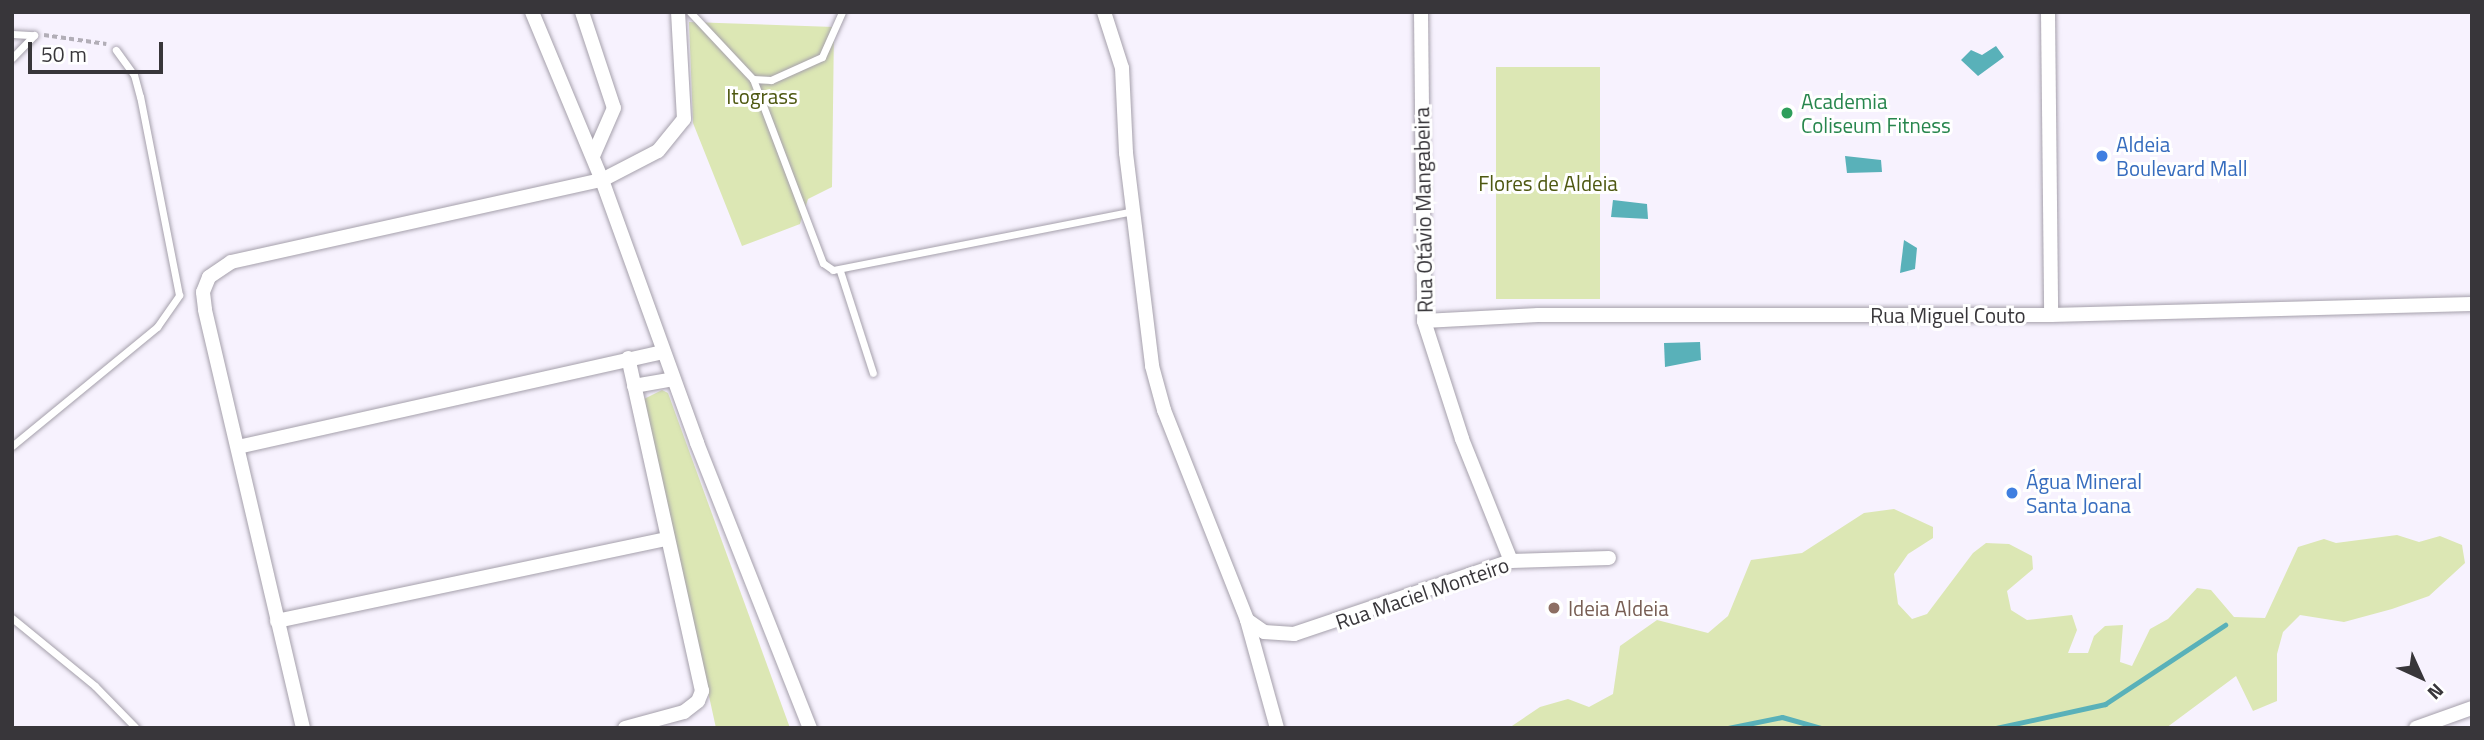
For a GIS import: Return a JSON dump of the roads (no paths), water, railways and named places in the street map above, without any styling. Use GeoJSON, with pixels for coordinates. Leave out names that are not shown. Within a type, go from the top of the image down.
{"type":"FeatureCollection","features":[{"type":"Feature","properties":{"kind":"street"},"geometry":{"type":"LineString","coordinates":[[533,12],[603,180],[673,379],[810,728]]}},
{"type":"Feature","properties":{"kind":"street"},"geometry":{"type":"LineString","coordinates":[[582,12],[614,108],[610,125],[593,156]]}},
{"type":"Feature","properties":{"kind":"street"},"geometry":{"type":"LineString","coordinates":[[303,728],[204,300],[214,271],[231,262],[603,180],[658,151],[680,130],[686,103],[678,12]]}},
{"type":"Feature","properties":{"kind":"street"},"geometry":{"type":"LineString","coordinates":[[1104,12],[1122,68],[1126,153],[1158,389],[1247,621],[1277,728]]}},
{"type":"Feature","properties":{"kind":"street","name":"Rua Otávio Mangabeira"},"geometry":{"type":"LineString","coordinates":[[1421,12],[1424,321],[1462,439],[1511,561]]}},
{"type":"Feature","properties":{"kind":"street"},"geometry":{"type":"LineString","coordinates":[[2048,12],[2051,315]]}},
{"type":"Feature","properties":{"kind":"street","name":"Rua Miguel Couto"},"geometry":{"type":"LineString","coordinates":[[1424,321],[1661,313],[2051,315],[2472,304]]}},
{"type":"Feature","properties":{"kind":"street"},"geometry":{"type":"LineString","coordinates":[[238,447],[664,352]]}},
{"type":"Feature","properties":{"kind":"street"},"geometry":{"type":"LineString","coordinates":[[625,728],[684,712],[698,701],[702,691],[666,539],[628,358]]}},
{"type":"Feature","properties":{"kind":"street"},"geometry":{"type":"LineString","coordinates":[[634,386],[673,379]]}},
{"type":"Feature","properties":{"kind":"street"},"geometry":{"type":"LineString","coordinates":[[277,621],[666,539]]}},
{"type":"Feature","properties":{"kind":"street","name":"Rua Maciel Monteiro"},"geometry":{"type":"LineString","coordinates":[[1247,621],[1255,629],[1279,635],[1311,630],[1511,561],[1609,558]]}},
{"type":"Feature","properties":{"kind":"street"},"geometry":{"type":"LineString","coordinates":[[2417,728],[2472,708]]}},
{"type":"Feature","properties":{"kind":"lane"},"geometry":{"type":"LineString","coordinates":[[690,12],[753,79],[823,263],[839,271],[1134,211]]}},
{"type":"Feature","properties":{"kind":"lane"},"geometry":{"type":"LineString","coordinates":[[753,79],[771,80],[822,57],[842,12]]}},
{"type":"Feature","properties":{"kind":"lane"},"geometry":{"type":"LineString","coordinates":[[12,34],[34,35],[12,58]]}},
{"type":"Feature","properties":{"kind":"lane"},"geometry":{"type":"LineString","coordinates":[[12,446],[157,327],[179,295],[140,97],[134,75],[117,50]]}},
{"type":"Feature","properties":{"kind":"lane"},"geometry":{"type":"LineString","coordinates":[[839,271],[873,373]]}},
{"type":"Feature","properties":{"kind":"lane"},"geometry":{"type":"LineString","coordinates":[[12,618],[95,686],[136,728]]}},
{"type":"Feature","properties":{"kind":"water"},"geometry":{"type":"Polygon","coordinates":[[[1996,46],[2004,57],[1978,76],[1961,60],[1971,50],[1982,55],[1996,46]]]}},
{"type":"Feature","properties":{"kind":"water"},"geometry":{"type":"Polygon","coordinates":[[[1845,156],[1881,160],[1882,172],[1847,173],[1845,156]]]}},
{"type":"Feature","properties":{"kind":"water"},"geometry":{"type":"Polygon","coordinates":[[[1613,200],[1647,204],[1648,219],[1611,217],[1613,200]]]}},
{"type":"Feature","properties":{"kind":"water"},"geometry":{"type":"Polygon","coordinates":[[[1904,240],[1917,248],[1915,269],[1900,273],[1904,240]]]}},
{"type":"Feature","properties":{"kind":"water"},"geometry":{"type":"Polygon","coordinates":[[[1700,342],[1701,360],[1665,367],[1664,343],[1700,342]]]}},
{"type":"Feature","properties":{"kind":"waterway"},"geometry":{"type":"LineString","coordinates":[[1996,728],[2105,704],[2225,625]]}},
{"type":"Feature","properties":{"kind":"waterway"},"geometry":{"type":"LineString","coordinates":[[1728,728],[1782,717],[1821,728]]}},
{"type":"Feature","properties":{"kind":"place","name":"Academia Coliseum Fitness"},"geometry":{"type":"Point","coordinates":[1787,113]}},
{"type":"Feature","properties":{"kind":"place","name":"Aldeia Boulevard Mall"},"geometry":{"type":"Point","coordinates":[2102,156]}},
{"type":"Feature","properties":{"kind":"place","name":"Água Mineral Santa Joana"},"geometry":{"type":"Point","coordinates":[2012,493]}},
{"type":"Feature","properties":{"kind":"place","name":"Ideia Aldeia"},"geometry":{"type":"Point","coordinates":[1554,608]}},
{"type":"Feature","properties":{"kind":"park label","name":"Itograss"},"geometry":{"type":"Point","coordinates":[762,96]}},
{"type":"Feature","properties":{"kind":"park label","name":"Flores de Aldeia"},"geometry":{"type":"Point","coordinates":[1548,183]}}]}
